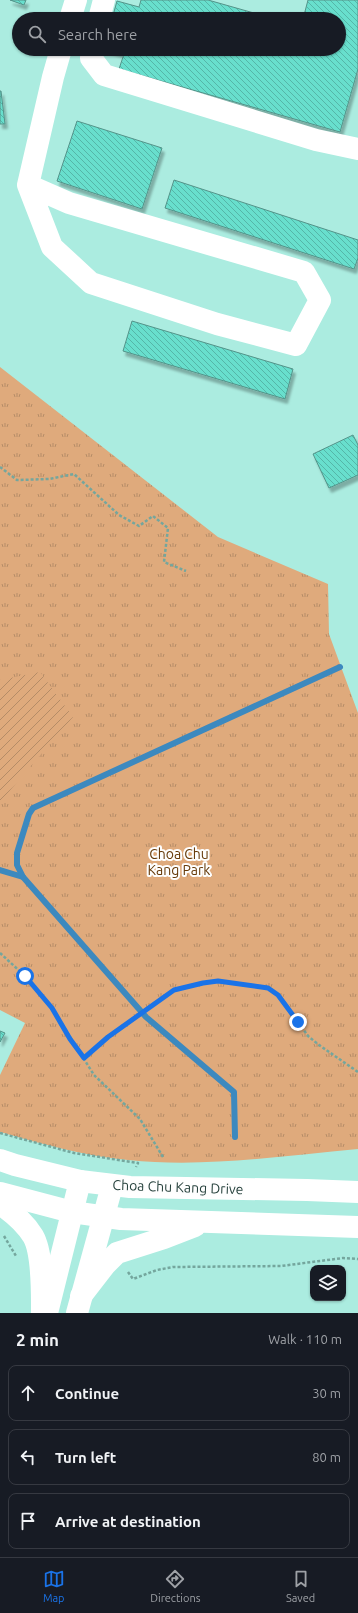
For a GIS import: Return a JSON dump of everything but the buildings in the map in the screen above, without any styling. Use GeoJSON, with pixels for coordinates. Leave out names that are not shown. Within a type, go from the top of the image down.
{"type":"FeatureCollection","features":[{"type":"Feature","properties":{"kind":"main road"},"geometry":{"type":"LineString","coordinates":[[72,12],[76,0]]}},
{"type":"Feature","properties":{"kind":"main road"},"geometry":{"type":"LineString","coordinates":[[101,12],[104,0]]}},
{"type":"Feature","properties":{"kind":"main road"},"geometry":{"type":"LineString","coordinates":[[28,185],[69,203],[304,272],[320,300],[296,345],[217,324],[91,283],[52,247],[28,185],[59,56]]}},
{"type":"Feature","properties":{"kind":"main road"},"geometry":{"type":"LineString","coordinates":[[91,56],[91,58],[104,75],[316,140],[358,149]]}},
{"type":"Feature","properties":{"kind":"main road","name":"Choa Chu Kang Drive"},"geometry":{"type":"LineString","coordinates":[[0,1160],[15,1165],[112,1186],[358,1192]]}},
{"type":"Feature","properties":{"kind":"main road"},"geometry":{"type":"LineString","coordinates":[[47,1313],[80,1180]]}},
{"type":"Feature","properties":{"kind":"main road"},"geometry":{"type":"LineString","coordinates":[[79,1305],[112,1186]]}},
{"type":"Feature","properties":{"kind":"main road"},"geometry":{"type":"LineString","coordinates":[[0,1193],[72,1212],[121,1219],[358,1227]]}},
{"type":"Feature","properties":{"kind":"main road"},"geometry":{"type":"LineString","coordinates":[[0,1204],[14,1214],[33,1237],[42,1275],[42,1313]]}},
{"type":"Feature","properties":{"kind":"main road"},"geometry":{"type":"LineString","coordinates":[[79,1305],[105,1265],[116,1253],[164,1238],[204,1222]]}},
{"type":"Feature","properties":{"kind":"path"},"geometry":{"type":"LineString","coordinates":[[0,467],[17,480],[49,479],[74,474],[119,515],[138,526],[153,516],[168,528],[164,562],[186,571]]}},
{"type":"Feature","properties":{"kind":"path"},"geometry":{"type":"LineString","coordinates":[[0,953],[25,976],[52,1008],[70,1039],[94,1075],[140,1119],[162,1157]]}},
{"type":"Feature","properties":{"kind":"path"},"geometry":{"type":"LineString","coordinates":[[84,1058],[108,1037],[174,990],[218,981],[268,988],[278,995],[308,1036],[358,1072]]}},
{"type":"Feature","properties":{"kind":"path"},"geometry":{"type":"LineString","coordinates":[[0,1133],[74,1153],[138,1163]]}},
{"type":"Feature","properties":{"kind":"path"},"geometry":{"type":"LineString","coordinates":[[1,1231],[19,1262]]}},
{"type":"Feature","properties":{"kind":"path"},"geometry":{"type":"LineString","coordinates":[[133,1278],[157,1270],[173,1267],[282,1266],[343,1258],[358,1259]]}},
{"type":"Feature","properties":{"kind":"green space","name":"Choa Chu Kang Park"},"geometry":{"type":"Polygon","coordinates":[[[0,367],[218,537],[328,584],[329,634],[358,713],[358,1149],[272,1158],[214,1162],[157,1162],[128,1160],[79,1153],[0,1132],[0,1075],[25,1023],[0,1010],[0,367]]]}},
{"type":"Feature","properties":{"kind":"green space"},"geometry":{"type":"Polygon","coordinates":[[[40,672],[73,717],[0,802],[0,680],[40,672]]]}},
{"type":"Feature","properties":{"kind":"waterway"},"geometry":{"type":"LineString","coordinates":[[235,1137],[234,1092],[146,1017],[23,877],[17,865],[17,853],[29,814],[33,808],[340,667]]}},
{"type":"Feature","properties":{"kind":"waterway"},"geometry":{"type":"LineString","coordinates":[[0,870],[23,877]]}},
{"type":"Feature","properties":{"kind":"route"},"geometry":{"type":"LineString","coordinates":[[25,976],[52,1008],[70,1039],[84,1058],[108,1037],[174,990],[203,983],[218,981],[268,988],[282,999],[298,1022]]}}]}
